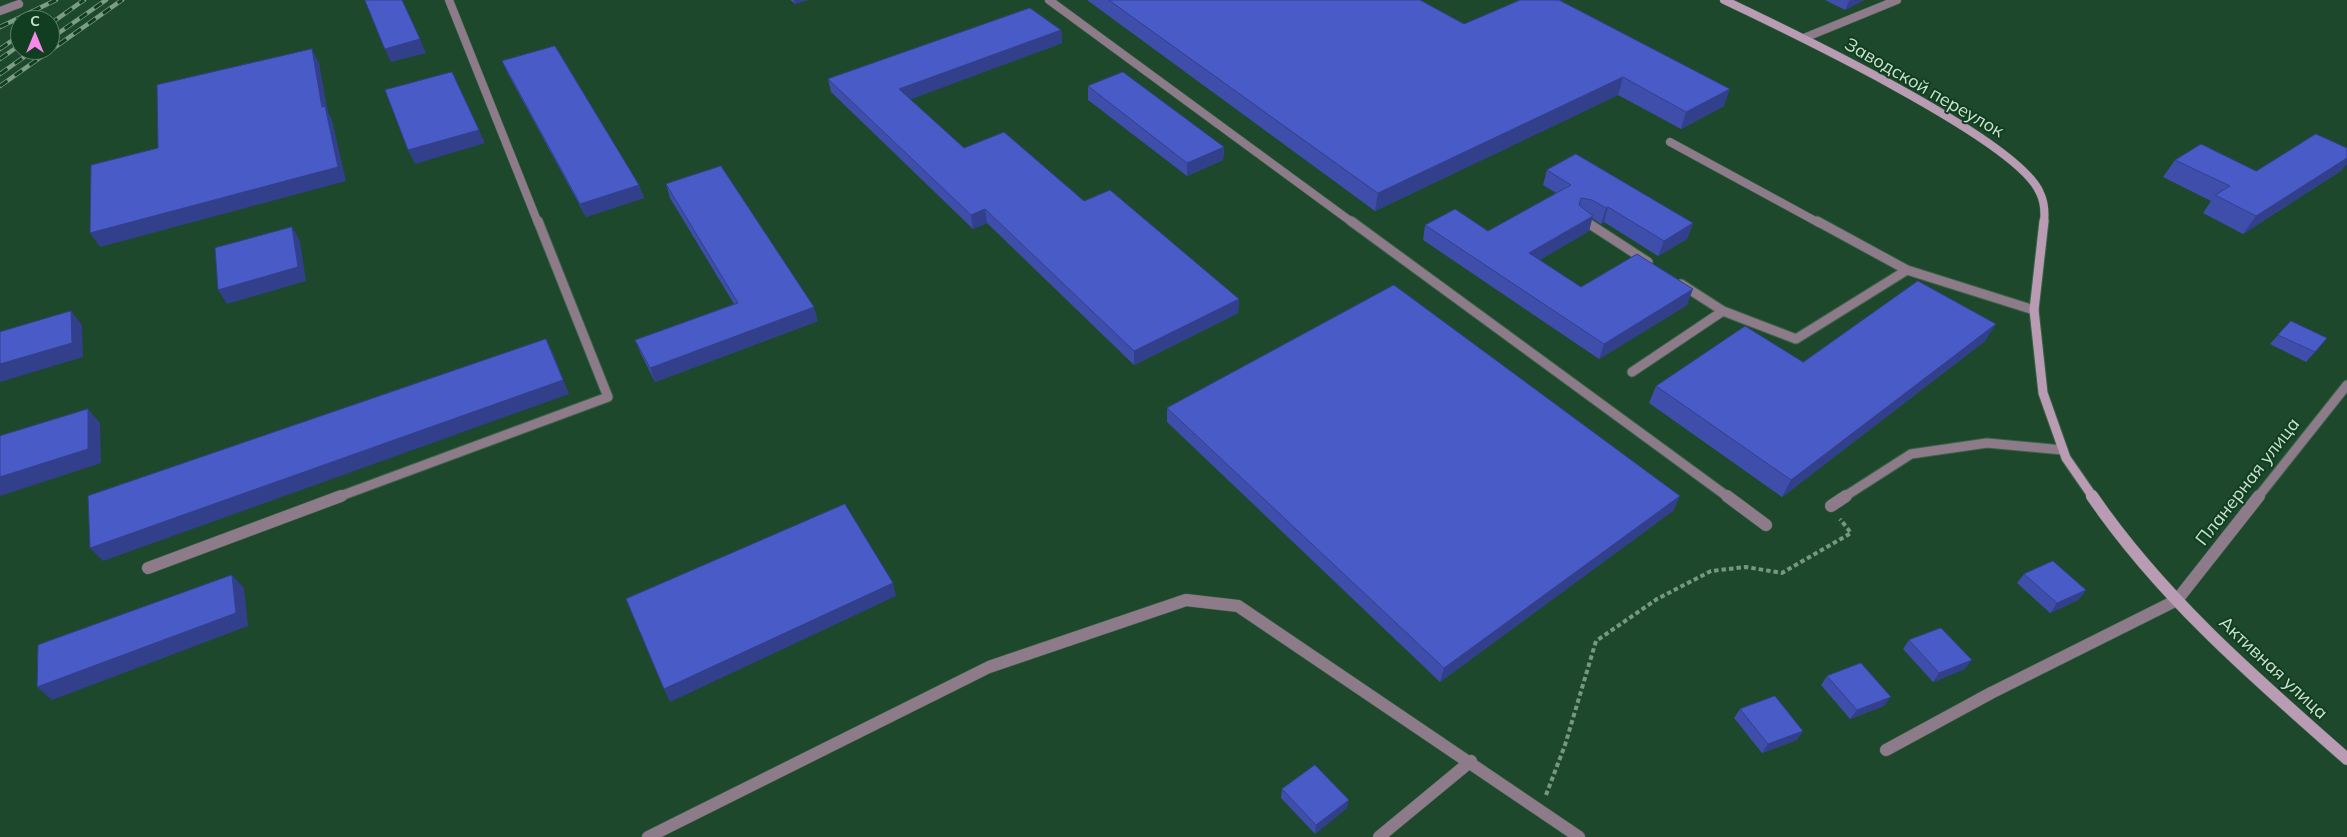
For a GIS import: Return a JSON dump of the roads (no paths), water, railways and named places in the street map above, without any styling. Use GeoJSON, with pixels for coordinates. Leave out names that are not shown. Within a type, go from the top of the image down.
{"type":"FeatureCollection","features":[{"type":"Feature","properties":{"kind":"main road","name":"Заводской переулок"},"geometry":{"type":"LineString","coordinates":[[1724,0],[1804,38],[1898,89],[1988,143],[2030,179],[2040,192],[2045,215],[2034,310],[2043,393],[2066,458],[2115,530],[2177,600]]}},
{"type":"Feature","properties":{"kind":"main road","name":"Активная улица"},"geometry":{"type":"LineString","coordinates":[[2177,600],[2270,691],[2347,759]]}},
{"type":"Feature","properties":{"kind":"street"},"geometry":{"type":"LineString","coordinates":[[148,568],[608,397],[449,0]]}},
{"type":"Feature","properties":{"kind":"street"},"geometry":{"type":"LineString","coordinates":[[1049,0],[1766,525]]}},
{"type":"Feature","properties":{"kind":"street"},"geometry":{"type":"LineString","coordinates":[[1804,38],[1897,0]]}},
{"type":"Feature","properties":{"kind":"street"},"geometry":{"type":"LineString","coordinates":[[0,11],[19,4]]}},
{"type":"Feature","properties":{"kind":"street"},"geometry":{"type":"LineString","coordinates":[[1670,142],[1907,270],[2034,310]]}},
{"type":"Feature","properties":{"kind":"street"},"geometry":{"type":"LineString","coordinates":[[1580,218],[1660,270]]}},
{"type":"Feature","properties":{"kind":"street"},"geometry":{"type":"LineString","coordinates":[[1676,280],[1723,311],[1796,339],[1907,270]]}},
{"type":"Feature","properties":{"kind":"street"},"geometry":{"type":"LineString","coordinates":[[1632,372],[1723,311]]}},
{"type":"Feature","properties":{"kind":"street","name":"Планерная улица"},"geometry":{"type":"LineString","coordinates":[[2177,600],[2347,385]]}},
{"type":"Feature","properties":{"kind":"street"},"geometry":{"type":"LineString","coordinates":[[1831,506],[1910,454],[1987,443],[2063,450]]}},
{"type":"Feature","properties":{"kind":"street"},"geometry":{"type":"LineString","coordinates":[[648,837],[989,668],[1186,600],[1238,606],[1579,837]]}},
{"type":"Feature","properties":{"kind":"street"},"geometry":{"type":"LineString","coordinates":[[1886,750],[1991,693],[2177,600]]}},
{"type":"Feature","properties":{"kind":"street"},"geometry":{"type":"LineString","coordinates":[[1379,837],[1470,762]]}},
{"type":"Feature","properties":{"kind":"railway"},"geometry":{"type":"LineString","coordinates":[[0,27],[56,0]]}},
{"type":"Feature","properties":{"kind":"railway"},"geometry":{"type":"LineString","coordinates":[[60,17],[84,0]]}},
{"type":"Feature","properties":{"kind":"railway"},"geometry":{"type":"LineString","coordinates":[[60,32],[106,0]]}},
{"type":"Feature","properties":{"kind":"railway"},"geometry":{"type":"LineString","coordinates":[[0,86],[122,0]]}},
{"type":"Feature","properties":{"kind":"railway"},"geometry":{"type":"LineString","coordinates":[[0,49],[10,42]]}},
{"type":"Feature","properties":{"kind":"railway"},"geometry":{"type":"LineString","coordinates":[[0,59],[10,52]]}},
{"type":"Feature","properties":{"kind":"railway"},"geometry":{"type":"LineString","coordinates":[[0,74],[20,60]]}}]}
